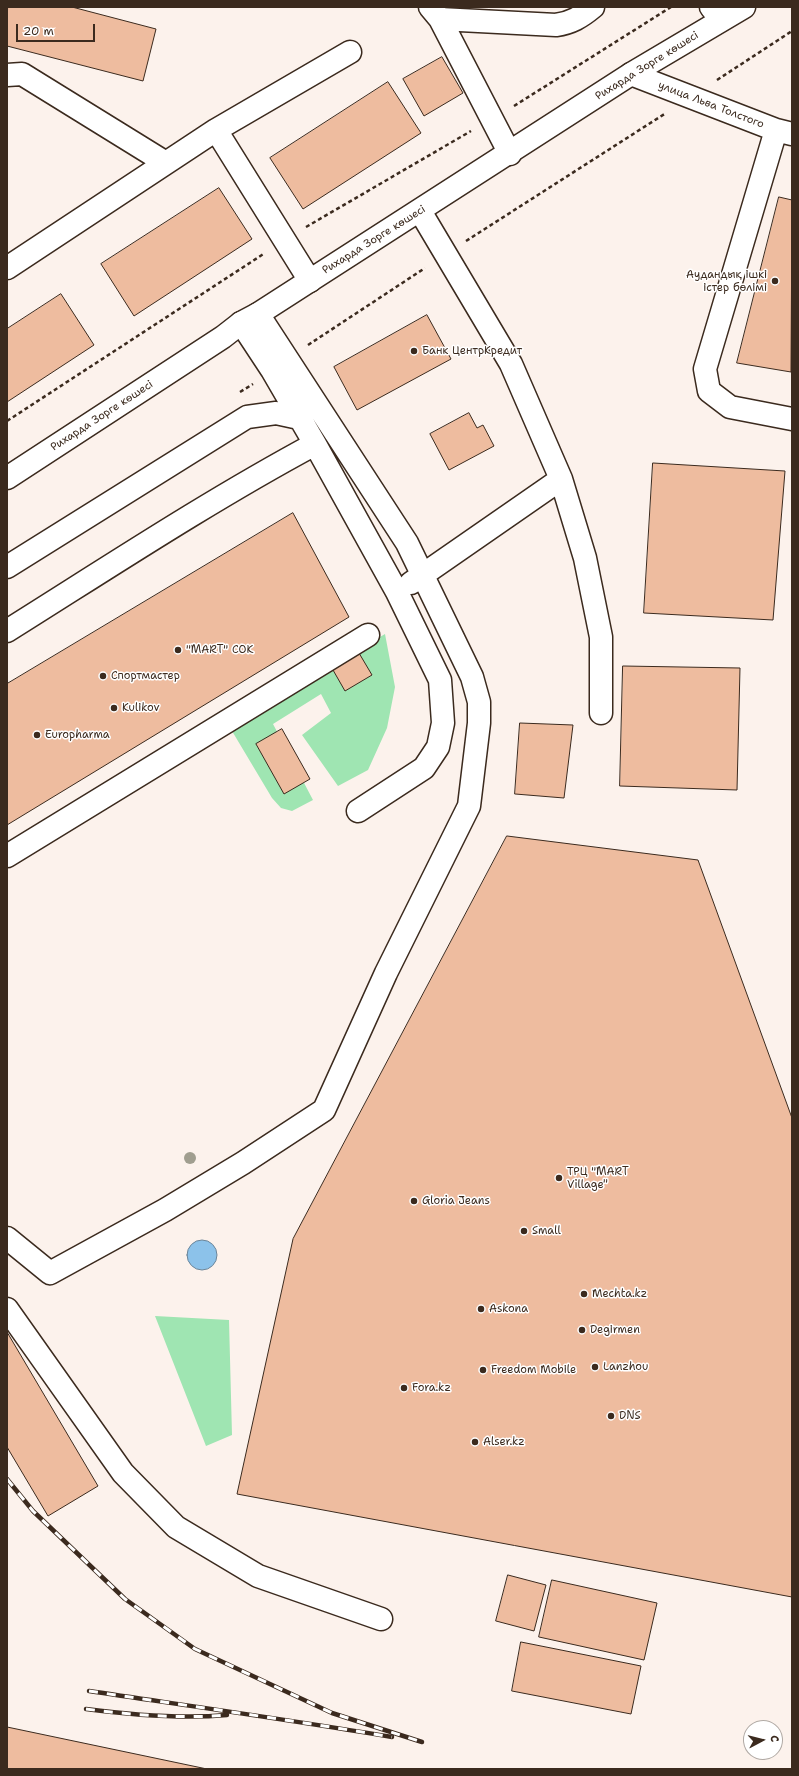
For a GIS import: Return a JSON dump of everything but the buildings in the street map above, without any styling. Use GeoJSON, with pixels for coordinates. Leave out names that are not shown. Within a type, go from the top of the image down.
{"type":"FeatureCollection","features":[{"type":"Feature","properties":{"kind":"main road"},"geometry":{"type":"LineString","coordinates":[[435,13],[556,25],[567,24],[583,16],[592,7]]}},
{"type":"Feature","properties":{"kind":"main road","name":"Рихарда Зорге көшесі"},"geometry":{"type":"LineString","coordinates":[[7,478],[250,319],[510,154],[632,74],[716,14],[744,7]]}},
{"type":"Feature","properties":{"kind":"main road"},"geometry":{"type":"LineString","coordinates":[[435,13],[510,154]]}},
{"type":"Feature","properties":{"kind":"main road"},"geometry":{"type":"LineString","coordinates":[[7,268],[216,130],[350,52]]}},
{"type":"Feature","properties":{"kind":"main road"},"geometry":{"type":"LineString","coordinates":[[7,75],[22,74],[166,163]]}},
{"type":"Feature","properties":{"kind":"main road","name":"улица Льва Толстого"},"geometry":{"type":"LineString","coordinates":[[632,74],[784,132]]}},
{"type":"Feature","properties":{"kind":"main road"},"geometry":{"type":"LineString","coordinates":[[216,130],[310,281]]}},
{"type":"Feature","properties":{"kind":"main road"},"geometry":{"type":"LineString","coordinates":[[784,132],[706,369],[709,392],[730,407],[792,419]]}},
{"type":"Feature","properties":{"kind":"main road"},"geometry":{"type":"LineString","coordinates":[[420,211],[510,364],[561,479],[586,558],[601,637],[601,713]]}},
{"type":"Feature","properties":{"kind":"main road"},"geometry":{"type":"LineString","coordinates":[[7,1238],[50,1273],[165,1210],[243,1163],[324,1110],[386,973],[469,806],[479,723],[479,702],[472,677],[406,543],[250,319]]}},
{"type":"Feature","properties":{"kind":"main road"},"geometry":{"type":"LineString","coordinates":[[280,364],[299,418],[315,444],[396,592],[440,680],[443,723],[438,747],[424,768],[358,811]]}},
{"type":"Feature","properties":{"kind":"main road"},"geometry":{"type":"LineString","coordinates":[[7,567],[247,417],[276,412],[299,418]]}},
{"type":"Feature","properties":{"kind":"main road"},"geometry":{"type":"LineString","coordinates":[[7,631],[134,550],[269,469],[315,444]]}},
{"type":"Feature","properties":{"kind":"main road"},"geometry":{"type":"LineString","coordinates":[[396,592],[423,576],[561,479]]}},
{"type":"Feature","properties":{"kind":"main road"},"geometry":{"type":"LineString","coordinates":[[7,856],[368,635]]}},
{"type":"Feature","properties":{"kind":"main road"},"geometry":{"type":"LineString","coordinates":[[7,1309],[123,1473],[176,1527],[258,1576],[381,1619]]}},
{"type":"Feature","properties":{"kind":"path"},"geometry":{"type":"LineString","coordinates":[[7,421],[285,240],[492,119],[672,7]]}},
{"type":"Feature","properties":{"kind":"path"},"geometry":{"type":"LineString","coordinates":[[234,396],[446,254],[692,97],[792,31]]}},
{"type":"Feature","properties":{"kind":"green space"},"geometry":{"type":"Polygon","coordinates":[[[385,634],[395,687],[387,728],[368,770],[338,786],[302,735],[331,713],[321,694],[273,724],[313,800],[292,811],[281,808],[272,798],[229,726],[385,634]]]}},
{"type":"Feature","properties":{"kind":"green space"},"geometry":{"type":"Polygon","coordinates":[[[155,1316],[229,1320],[232,1435],[206,1446],[155,1316]]]}},
{"type":"Feature","properties":{"kind":"water"},"geometry":{"type":"Polygon","coordinates":[[[202,1240],[213,1244],[217,1255],[213,1266],[202,1270],[191,1266],[187,1255],[191,1244],[202,1240]]]}},
{"type":"Feature","properties":{"kind":"railway"},"geometry":{"type":"LineString","coordinates":[[7,1479],[33,1511],[125,1599],[195,1649],[332,1713],[422,1742]]}},
{"type":"Feature","properties":{"kind":"railway"},"geometry":{"type":"LineString","coordinates":[[89,1691],[392,1737]]}},
{"type":"Feature","properties":{"kind":"railway"},"geometry":{"type":"LineString","coordinates":[[86,1709],[156,1716],[192,1717],[227,1715]]}},
{"type":"Feature","properties":{"kind":"place","name":"Аудандық ішкі істер бөлімі"},"geometry":{"type":"Point","coordinates":[775,281]}},
{"type":"Feature","properties":{"kind":"place","name":"Банк ЦентрКредит"},"geometry":{"type":"Point","coordinates":[414,351]}},
{"type":"Feature","properties":{"kind":"place","name":"\"MART\" СОК"},"geometry":{"type":"Point","coordinates":[178,650]}},
{"type":"Feature","properties":{"kind":"place","name":"Спортмастер"},"geometry":{"type":"Point","coordinates":[103,676]}},
{"type":"Feature","properties":{"kind":"place","name":"Kulikov"},"geometry":{"type":"Point","coordinates":[114,708]}},
{"type":"Feature","properties":{"kind":"place","name":"Europharma"},"geometry":{"type":"Point","coordinates":[37,735]}},
{"type":"Feature","properties":{"kind":"place","name":"ТРЦ \"MART Village\""},"geometry":{"type":"Point","coordinates":[559,1178]}},
{"type":"Feature","properties":{"kind":"place","name":"Gloria Jeans"},"geometry":{"type":"Point","coordinates":[414,1201]}},
{"type":"Feature","properties":{"kind":"place","name":"Small"},"geometry":{"type":"Point","coordinates":[524,1231]}},
{"type":"Feature","properties":{"kind":"place","name":"Mechta.kz"},"geometry":{"type":"Point","coordinates":[584,1294]}},
{"type":"Feature","properties":{"kind":"place","name":"Askona"},"geometry":{"type":"Point","coordinates":[481,1309]}},
{"type":"Feature","properties":{"kind":"place","name":"Degirmen"},"geometry":{"type":"Point","coordinates":[582,1330]}},
{"type":"Feature","properties":{"kind":"place","name":"Lanzhou"},"geometry":{"type":"Point","coordinates":[595,1367]}},
{"type":"Feature","properties":{"kind":"place","name":"Freedom Mobile"},"geometry":{"type":"Point","coordinates":[483,1370]}},
{"type":"Feature","properties":{"kind":"place","name":"Fora.kz"},"geometry":{"type":"Point","coordinates":[404,1388]}},
{"type":"Feature","properties":{"kind":"place","name":"DNS"},"geometry":{"type":"Point","coordinates":[611,1416]}},
{"type":"Feature","properties":{"kind":"place","name":"Alser.kz"},"geometry":{"type":"Point","coordinates":[475,1442]}}]}
